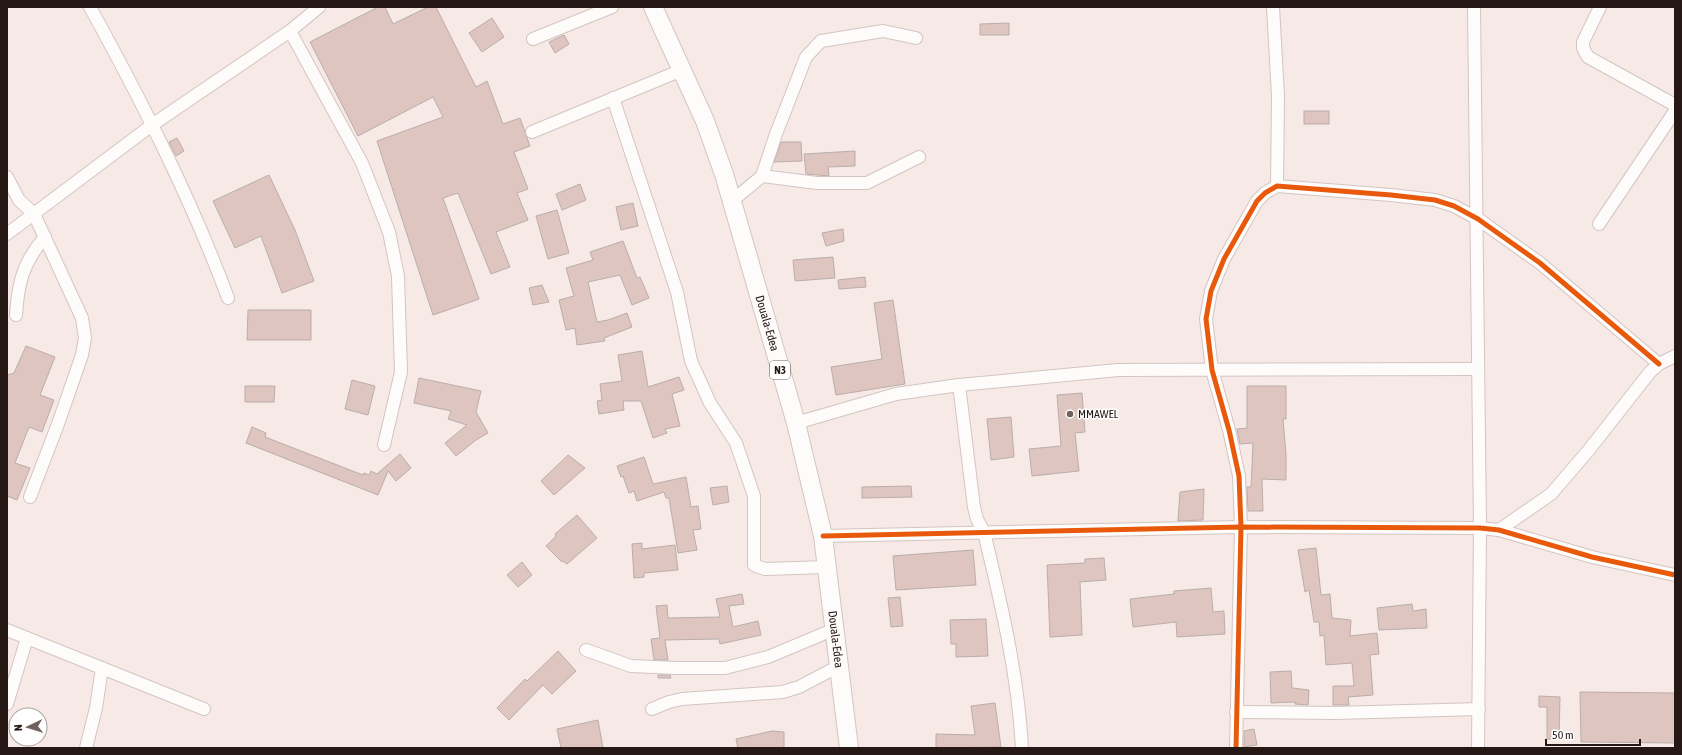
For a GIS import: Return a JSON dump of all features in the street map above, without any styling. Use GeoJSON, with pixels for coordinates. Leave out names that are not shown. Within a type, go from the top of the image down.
{"type":"FeatureCollection","features":[{"type":"Feature","properties":{"kind":"highway","name":"Douala-Edea"},"geometry":{"type":"LineString","coordinates":[[653,7],[705,122],[724,174],[796,423],[823,536],[849,748]]}},
{"type":"Feature","properties":{"kind":"street"},"geometry":{"type":"LineString","coordinates":[[90,7],[129,77],[152,124],[209,245],[228,298]]}},
{"type":"Feature","properties":{"kind":"street"},"geometry":{"type":"LineString","coordinates":[[7,234],[152,124],[290,31],[319,7]]}},
{"type":"Feature","properties":{"kind":"street"},"geometry":{"type":"LineString","coordinates":[[533,40],[612,7]]}},
{"type":"Feature","properties":{"kind":"street"},"geometry":{"type":"LineString","coordinates":[[1273,7],[1278,96],[1277,186]]}},
{"type":"Feature","properties":{"kind":"street"},"geometry":{"type":"LineString","coordinates":[[1474,7],[1478,219],[1480,528],[1478,748]]}},
{"type":"Feature","properties":{"kind":"street"},"geometry":{"type":"LineString","coordinates":[[1599,224],[1674,104],[1588,57],[1583,48],[1583,42],[1600,7]]}},
{"type":"Feature","properties":{"kind":"street"},"geometry":{"type":"LineString","coordinates":[[290,31],[362,163],[389,232],[398,276],[401,372],[384,445]]}},
{"type":"Feature","properties":{"kind":"street"},"geometry":{"type":"LineString","coordinates":[[732,201],[762,176],[776,134],[806,57],[821,41],[883,31],[916,38]]}},
{"type":"Feature","properties":{"kind":"street"},"geometry":{"type":"LineString","coordinates":[[532,132],[682,70]]}},
{"type":"Feature","properties":{"kind":"street"},"geometry":{"type":"LineString","coordinates":[[613,98],[677,292],[691,361],[710,403],[736,444],[754,496],[754,565],[765,569],[827,567]]}},
{"type":"Feature","properties":{"kind":"street"},"geometry":{"type":"LineString","coordinates":[[762,176],[817,183],[867,183],[920,157]]}},
{"type":"Feature","properties":{"kind":"street"},"geometry":{"type":"LineString","coordinates":[[7,177],[19,200],[34,214],[82,318],[85,338],[82,355],[30,497]]}},
{"type":"Feature","properties":{"kind":"street"},"geometry":{"type":"LineString","coordinates":[[1236,748],[1241,526],[1238,476],[1229,430],[1212,370],[1206,319],[1211,291],[1224,259],[1257,201],[1265,193],[1277,186],[1435,200],[1454,206],[1478,219],[1540,263],[1660,364]]}},
{"type":"Feature","properties":{"kind":"street"},"geometry":{"type":"LineString","coordinates":[[16,315],[23,272],[34,250],[45,237]]}},
{"type":"Feature","properties":{"kind":"street"},"geometry":{"type":"LineString","coordinates":[[1499,530],[1551,494],[1588,451],[1650,372],[1660,364],[1675,356]]}},
{"type":"Feature","properties":{"kind":"street"},"geometry":{"type":"LineString","coordinates":[[796,423],[896,394],[959,385],[1118,370],[1478,368]]}},
{"type":"Feature","properties":{"kind":"street"},"geometry":{"type":"LineString","coordinates":[[959,385],[974,508],[977,519],[984,532],[1005,617],[1013,662],[1022,748]]}},
{"type":"Feature","properties":{"kind":"street"},"geometry":{"type":"LineString","coordinates":[[823,536],[1241,526],[1480,528],[1499,530],[1592,557],[1675,575]]}},
{"type":"Feature","properties":{"kind":"street"},"geometry":{"type":"LineString","coordinates":[[586,650],[631,666],[725,668],[768,657],[835,629]]}},
{"type":"Feature","properties":{"kind":"street"},"geometry":{"type":"LineString","coordinates":[[7,630],[204,708]]}},
{"type":"Feature","properties":{"kind":"street"},"geometry":{"type":"LineString","coordinates":[[7,704],[27,638]]}},
{"type":"Feature","properties":{"kind":"street"},"geometry":{"type":"LineString","coordinates":[[652,710],[669,702],[682,699],[783,692],[799,687],[839,666]]}},
{"type":"Feature","properties":{"kind":"street"},"geometry":{"type":"LineString","coordinates":[[86,748],[96,708],[102,668]]}},
{"type":"Feature","properties":{"kind":"street"},"geometry":{"type":"LineString","coordinates":[[1236,712],[1336,713],[1479,709]]}},
{"type":"Feature","properties":{"kind":"building"},"geometry":{"type":"Polygon","coordinates":[[[378,7],[385,7],[393,24],[428,7],[436,7],[476,87],[487,81],[503,124],[520,118],[530,146],[514,152],[528,189],[517,193],[528,220],[496,232],[510,267],[491,274],[458,193],[443,198],[479,299],[433,315],[377,141],[443,117],[433,97],[358,136],[310,42],[378,7]]]}},
{"type":"Feature","properties":{"kind":"building"},"geometry":{"type":"Polygon","coordinates":[[[492,18],[504,37],[482,52],[469,33],[492,18]]]}},
{"type":"Feature","properties":{"kind":"building"},"geometry":{"type":"Polygon","coordinates":[[[1009,23],[1009,35],[980,35],[980,24],[1009,23]]]}},
{"type":"Feature","properties":{"kind":"building"},"geometry":{"type":"Polygon","coordinates":[[[564,35],[569,44],[555,53],[549,42],[564,35]]]}},
{"type":"Feature","properties":{"kind":"building"},"geometry":{"type":"Polygon","coordinates":[[[1304,111],[1329,111],[1329,124],[1304,124],[1304,111]]]}},
{"type":"Feature","properties":{"kind":"building"},"geometry":{"type":"Polygon","coordinates":[[[177,138],[184,151],[176,156],[169,142],[177,138]]]}},
{"type":"Feature","properties":{"kind":"building"},"geometry":{"type":"Polygon","coordinates":[[[781,142],[801,142],[802,161],[774,162],[781,142]]]}},
{"type":"Feature","properties":{"kind":"building"},"geometry":{"type":"Polygon","coordinates":[[[855,151],[855,166],[828,167],[829,176],[806,174],[804,154],[855,151]]]}},
{"type":"Feature","properties":{"kind":"building"},"geometry":{"type":"Polygon","coordinates":[[[269,175],[295,230],[314,281],[282,293],[261,236],[235,248],[213,201],[269,175]]]}},
{"type":"Feature","properties":{"kind":"building"},"geometry":{"type":"Polygon","coordinates":[[[580,184],[586,200],[562,210],[556,194],[580,184]]]}},
{"type":"Feature","properties":{"kind":"building"},"geometry":{"type":"Polygon","coordinates":[[[633,203],[638,226],[621,230],[616,207],[633,203]]]}},
{"type":"Feature","properties":{"kind":"building"},"geometry":{"type":"Polygon","coordinates":[[[557,210],[569,253],[548,259],[536,216],[557,210]]]}},
{"type":"Feature","properties":{"kind":"building"},"geometry":{"type":"Polygon","coordinates":[[[843,229],[844,241],[826,246],[822,233],[843,229]]]}},
{"type":"Feature","properties":{"kind":"building"},"geometry":{"type":"Polygon","coordinates":[[[623,241],[637,278],[640,277],[649,298],[632,305],[620,275],[588,282],[597,322],[608,320],[627,313],[632,327],[604,338],[605,341],[577,345],[575,328],[566,330],[559,300],[574,296],[566,268],[593,260],[590,252],[623,241]]]}},
{"type":"Feature","properties":{"kind":"building"},"geometry":{"type":"Polygon","coordinates":[[[833,257],[835,278],[795,281],[793,260],[833,257]]]}},
{"type":"Feature","properties":{"kind":"building"},"geometry":{"type":"Polygon","coordinates":[[[865,277],[866,287],[839,289],[838,280],[865,277]]]}},
{"type":"Feature","properties":{"kind":"building"},"geometry":{"type":"Polygon","coordinates":[[[542,285],[549,302],[533,305],[529,288],[542,285]]]}},
{"type":"Feature","properties":{"kind":"building"},"geometry":{"type":"Polygon","coordinates":[[[893,300],[905,384],[836,395],[831,367],[882,359],[874,303],[893,300]]]}},
{"type":"Feature","properties":{"kind":"building"},"geometry":{"type":"Polygon","coordinates":[[[248,310],[311,310],[311,340],[247,340],[248,310]]]}},
{"type":"Feature","properties":{"kind":"building"},"geometry":{"type":"Polygon","coordinates":[[[26,346],[55,357],[40,395],[54,400],[42,432],[29,427],[15,463],[30,468],[17,500],[7,496],[7,375],[14,373],[26,346]]]}},
{"type":"Feature","properties":{"kind":"building"},"geometry":{"type":"Polygon","coordinates":[[[642,351],[648,387],[679,377],[684,390],[672,394],[680,426],[665,429],[667,433],[653,438],[641,401],[623,401],[624,410],[599,414],[597,401],[602,400],[600,384],[622,381],[618,355],[642,351]]]}},
{"type":"Feature","properties":{"kind":"building"},"geometry":{"type":"Polygon","coordinates":[[[419,378],[481,391],[476,412],[488,433],[476,440],[456,456],[445,443],[467,425],[448,419],[451,411],[414,403],[419,378]]]}},
{"type":"Feature","properties":{"kind":"building"},"geometry":{"type":"Polygon","coordinates":[[[352,380],[375,386],[368,415],[345,409],[352,380]]]}},
{"type":"Feature","properties":{"kind":"building"},"geometry":{"type":"Polygon","coordinates":[[[245,386],[275,386],[274,402],[245,402],[245,386]]]}},
{"type":"Feature","properties":{"kind":"building"},"geometry":{"type":"Polygon","coordinates":[[[1247,386],[1286,386],[1286,419],[1283,419],[1286,454],[1286,480],[1262,479],[1263,511],[1248,511],[1247,487],[1251,487],[1253,443],[1240,444],[1237,429],[1247,428],[1247,386]]]}},
{"type":"Feature","properties":{"kind":"building"},"geometry":{"type":"Polygon","coordinates":[[[1082,393],[1085,432],[1075,433],[1079,471],[1032,476],[1029,449],[1061,446],[1057,395],[1082,393]]]}},
{"type":"Feature","properties":{"kind":"building"},"geometry":{"type":"Polygon","coordinates":[[[1011,417],[1014,457],[991,460],[987,419],[1011,417]]]}},
{"type":"Feature","properties":{"kind":"building"},"geometry":{"type":"Polygon","coordinates":[[[252,427],[266,433],[265,437],[363,475],[364,473],[369,475],[371,471],[377,474],[400,454],[411,468],[396,481],[388,471],[378,495],[246,443],[252,427]]]}},
{"type":"Feature","properties":{"kind":"building"},"geometry":{"type":"Polygon","coordinates":[[[568,455],[585,468],[554,495],[541,481],[568,455]]]}},
{"type":"Feature","properties":{"kind":"building"},"geometry":{"type":"Polygon","coordinates":[[[644,457],[653,484],[686,477],[691,507],[698,506],[701,529],[693,530],[697,550],[678,553],[669,498],[666,498],[664,492],[637,501],[634,491],[629,493],[623,476],[621,477],[617,466],[644,457]]]}},
{"type":"Feature","properties":{"kind":"building"},"geometry":{"type":"Polygon","coordinates":[[[727,486],[729,502],[713,505],[710,488],[727,486]]]}},
{"type":"Feature","properties":{"kind":"building"},"geometry":{"type":"Polygon","coordinates":[[[911,486],[912,497],[862,498],[862,487],[911,486]]]}},
{"type":"Feature","properties":{"kind":"building"},"geometry":{"type":"Polygon","coordinates":[[[1204,489],[1203,520],[1178,521],[1180,492],[1204,489]]]}},
{"type":"Feature","properties":{"kind":"building"},"geometry":{"type":"Polygon","coordinates":[[[577,515],[597,538],[567,564],[563,561],[562,562],[546,546],[556,536],[555,534],[577,515]]]}},
{"type":"Feature","properties":{"kind":"building"},"geometry":{"type":"Polygon","coordinates":[[[642,543],[642,549],[675,545],[678,570],[644,573],[644,577],[634,578],[632,544],[642,543]]]}},
{"type":"Feature","properties":{"kind":"building"},"geometry":{"type":"Polygon","coordinates":[[[1316,548],[1321,595],[1330,594],[1332,618],[1351,620],[1350,636],[1377,633],[1379,654],[1370,655],[1373,695],[1348,697],[1349,705],[1333,705],[1333,686],[1354,686],[1352,663],[1326,665],[1324,635],[1320,636],[1319,622],[1314,622],[1309,590],[1305,592],[1298,550],[1316,548]]]}},
{"type":"Feature","properties":{"kind":"building"},"geometry":{"type":"Polygon","coordinates":[[[973,550],[976,585],[896,590],[893,556],[973,550]]]}},
{"type":"Feature","properties":{"kind":"building"},"geometry":{"type":"Polygon","coordinates":[[[1104,558],[1106,580],[1080,582],[1082,635],[1050,637],[1047,565],[1085,563],[1085,559],[1104,558]]]}},
{"type":"Feature","properties":{"kind":"building"},"geometry":{"type":"Polygon","coordinates":[[[522,562],[532,575],[518,587],[507,575],[522,562]]]}},
{"type":"Feature","properties":{"kind":"building"},"geometry":{"type":"Polygon","coordinates":[[[1211,588],[1213,612],[1224,611],[1225,634],[1177,637],[1176,622],[1133,627],[1130,599],[1174,594],[1174,591],[1211,588]]]}},
{"type":"Feature","properties":{"kind":"building"},"geometry":{"type":"Polygon","coordinates":[[[742,594],[744,604],[729,606],[733,627],[758,621],[761,635],[720,644],[719,639],[665,640],[668,660],[654,660],[651,639],[660,638],[656,606],[667,605],[668,618],[720,617],[716,599],[742,594]]]}},
{"type":"Feature","properties":{"kind":"building"},"geometry":{"type":"Polygon","coordinates":[[[900,597],[903,626],[891,627],[888,598],[900,597]]]}},
{"type":"Feature","properties":{"kind":"building"},"geometry":{"type":"Polygon","coordinates":[[[1412,604],[1413,611],[1426,609],[1427,628],[1379,630],[1377,608],[1412,604]]]}},
{"type":"Feature","properties":{"kind":"building"},"geometry":{"type":"Polygon","coordinates":[[[986,619],[988,656],[956,657],[956,644],[951,644],[950,620],[986,619]]]}},
{"type":"Feature","properties":{"kind":"building"},"geometry":{"type":"Polygon","coordinates":[[[558,651],[576,671],[552,694],[543,685],[509,720],[497,708],[525,679],[527,681],[558,651]]]}},
{"type":"Feature","properties":{"kind":"building"},"geometry":{"type":"Polygon","coordinates":[[[1291,671],[1292,688],[1309,690],[1308,705],[1295,704],[1295,702],[1271,703],[1270,672],[1291,671]]]}},
{"type":"Feature","properties":{"kind":"building"},"geometry":{"type":"Polygon","coordinates":[[[658,675],[670,675],[671,678],[658,678],[658,675]]]}},
{"type":"Feature","properties":{"kind":"building"},"geometry":{"type":"Polygon","coordinates":[[[1580,692],[1675,693],[1675,743],[1581,742],[1580,692]]]}},
{"type":"Feature","properties":{"kind":"building"},"geometry":{"type":"Polygon","coordinates":[[[1539,696],[1560,697],[1559,739],[1547,739],[1547,707],[1539,707],[1539,696]]]}},
{"type":"Feature","properties":{"kind":"building"},"geometry":{"type":"Polygon","coordinates":[[[995,703],[1001,747],[936,748],[936,734],[975,735],[971,706],[995,703]]]}},
{"type":"Feature","properties":{"kind":"building"},"geometry":{"type":"Polygon","coordinates":[[[598,720],[603,748],[561,748],[557,729],[598,720]]]}},
{"type":"Feature","properties":{"kind":"building"},"geometry":{"type":"Polygon","coordinates":[[[1254,729],[1257,745],[1244,747],[1244,731],[1254,729]]]}},
{"type":"Feature","properties":{"kind":"building"},"geometry":{"type":"Polygon","coordinates":[[[772,731],[784,732],[784,748],[738,748],[736,739],[772,731]]]}},
{"type":"Feature","properties":{"kind":"cycle path"},"geometry":{"type":"LineString","coordinates":[[1236,748],[1241,527],[1239,476],[1229,430],[1212,370],[1206,319],[1211,291],[1224,259],[1257,201],[1265,193],[1277,186],[1391,195],[1435,200],[1454,206],[1478,219],[1540,263],[1659,364]]}},
{"type":"Feature","properties":{"kind":"cycle path"},"geometry":{"type":"LineString","coordinates":[[823,536],[1241,527],[1480,528],[1499,530],[1592,557],[1675,575]]}},
{"type":"Feature","properties":{"kind":"place","name":"MMAWEL"},"geometry":{"type":"Point","coordinates":[1070,414]}}]}
